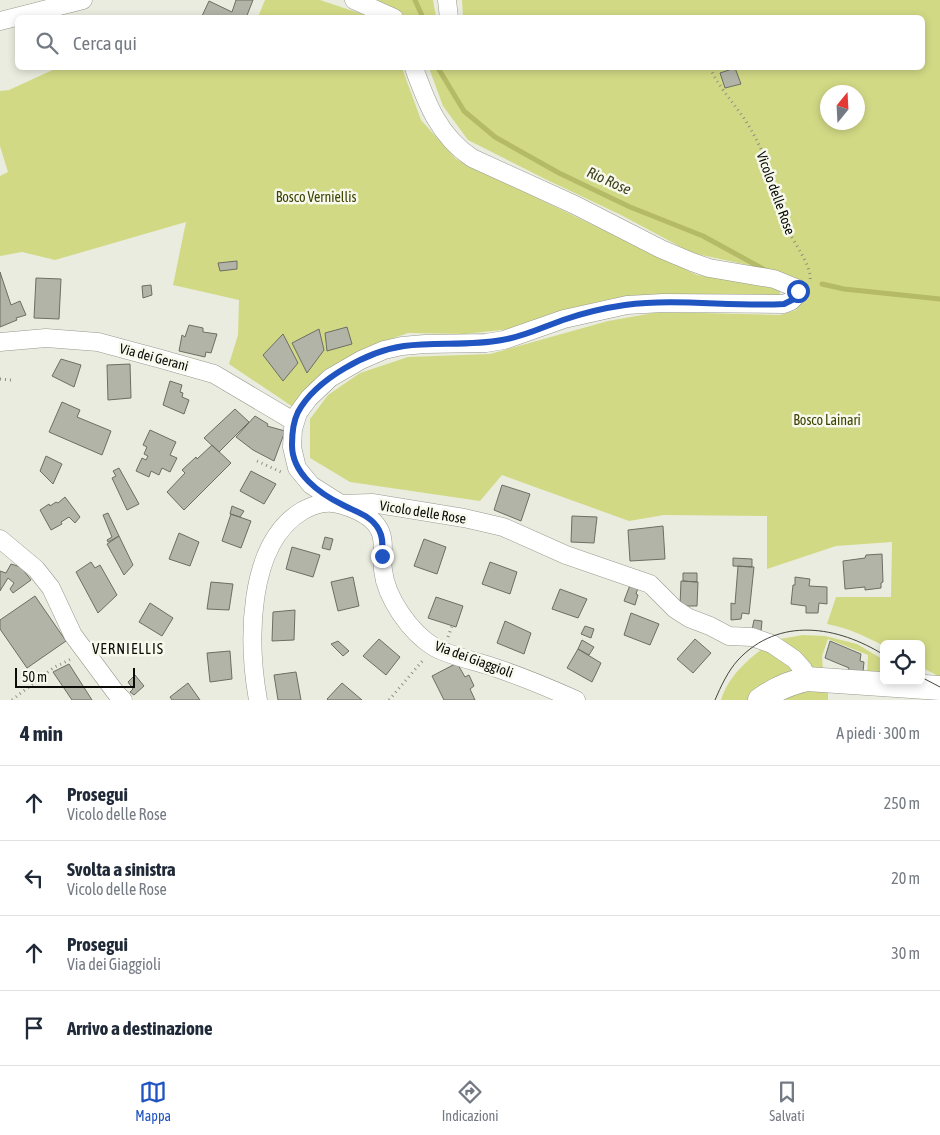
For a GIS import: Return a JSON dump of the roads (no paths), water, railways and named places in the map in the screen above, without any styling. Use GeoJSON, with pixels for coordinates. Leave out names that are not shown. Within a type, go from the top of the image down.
{"type":"FeatureCollection","features":[{"type":"Feature","properties":{"kind":"main road"},"geometry":{"type":"LineString","coordinates":[[760,700],[789,683],[807,679],[940,688]]}},
{"type":"Feature","properties":{"kind":"street"},"geometry":{"type":"LineString","coordinates":[[24,15],[83,0]]}},
{"type":"Feature","properties":{"kind":"street"},"geometry":{"type":"LineString","coordinates":[[354,0],[387,15]]}},
{"type":"Feature","properties":{"kind":"street"},"geometry":{"type":"LineString","coordinates":[[447,0],[449,15]]}},
{"type":"Feature","properties":{"kind":"street"},"geometry":{"type":"LineString","coordinates":[[0,21],[15,17]]}},
{"type":"Feature","properties":{"kind":"street"},"geometry":{"type":"LineString","coordinates":[[341,504],[312,485],[297,468],[292,447],[293,429],[298,412],[309,398],[330,378],[361,360],[384,350],[402,346],[504,340],[564,320],[627,305],[663,303],[784,304],[794,299],[798,291],[792,285],[774,279],[709,268],[678,256],[472,158],[457,148],[444,134],[429,105],[415,70]]}},
{"type":"Feature","properties":{"kind":"street","name":"Via dei Gerani"},"geometry":{"type":"LineString","coordinates":[[0,342],[46,338],[98,342],[214,374],[295,422]]}},
{"type":"Feature","properties":{"kind":"street","name":"Via dei Giaggioli"},"geometry":{"type":"LineString","coordinates":[[258,700],[254,679],[253,626],[255,593],[259,574],[270,548],[293,517],[312,506],[324,502],[341,504],[368,516],[379,528],[383,540],[383,570],[389,593],[402,616],[434,647],[524,677],[576,700]]}},
{"type":"Feature","properties":{"kind":"street","name":"Vicolo delle Rose"},"geometry":{"type":"LineString","coordinates":[[341,504],[381,504],[464,518],[503,527],[566,555],[650,584],[675,609],[689,618],[729,636],[752,637],[772,644],[794,659],[803,669],[807,679]]}},
{"type":"Feature","properties":{"kind":"street"},"geometry":{"type":"LineString","coordinates":[[0,539],[36,569],[51,588],[73,635],[123,700]]}},
{"type":"Feature","properties":{"kind":"waterway","name":"Rio Rose"},"geometry":{"type":"LineString","coordinates":[[415,0],[422,15]]}},
{"type":"Feature","properties":{"kind":"waterway","name":"Rio Rose"},"geometry":{"type":"LineString","coordinates":[[439,70],[464,111],[495,137],[559,173],[630,207],[703,236],[767,271]]}},
{"type":"Feature","properties":{"kind":"waterway","name":"Rio Rose"},"geometry":{"type":"LineString","coordinates":[[822,284],[844,289],[940,299]]}},
{"type":"Feature","properties":{"kind":"tram line"},"geometry":{"type":"LineString","coordinates":[[715,700],[722,684],[738,660],[754,646],[790,631],[828,632],[848,637],[880,653]]}},
{"type":"Feature","properties":{"kind":"tram line"},"geometry":{"type":"LineString","coordinates":[[925,679],[940,687]]}},
{"type":"Feature","properties":{"kind":"district","name":"VERNIELLIS"},"geometry":{"type":"Point","coordinates":[128,649]}},
{"type":"Feature","properties":{"kind":"park label","name":"Bosco Verniellis"},"geometry":{"type":"Point","coordinates":[316,197]}},
{"type":"Feature","properties":{"kind":"park label","name":"Bosco Lainari"},"geometry":{"type":"Point","coordinates":[827,420]}}]}
